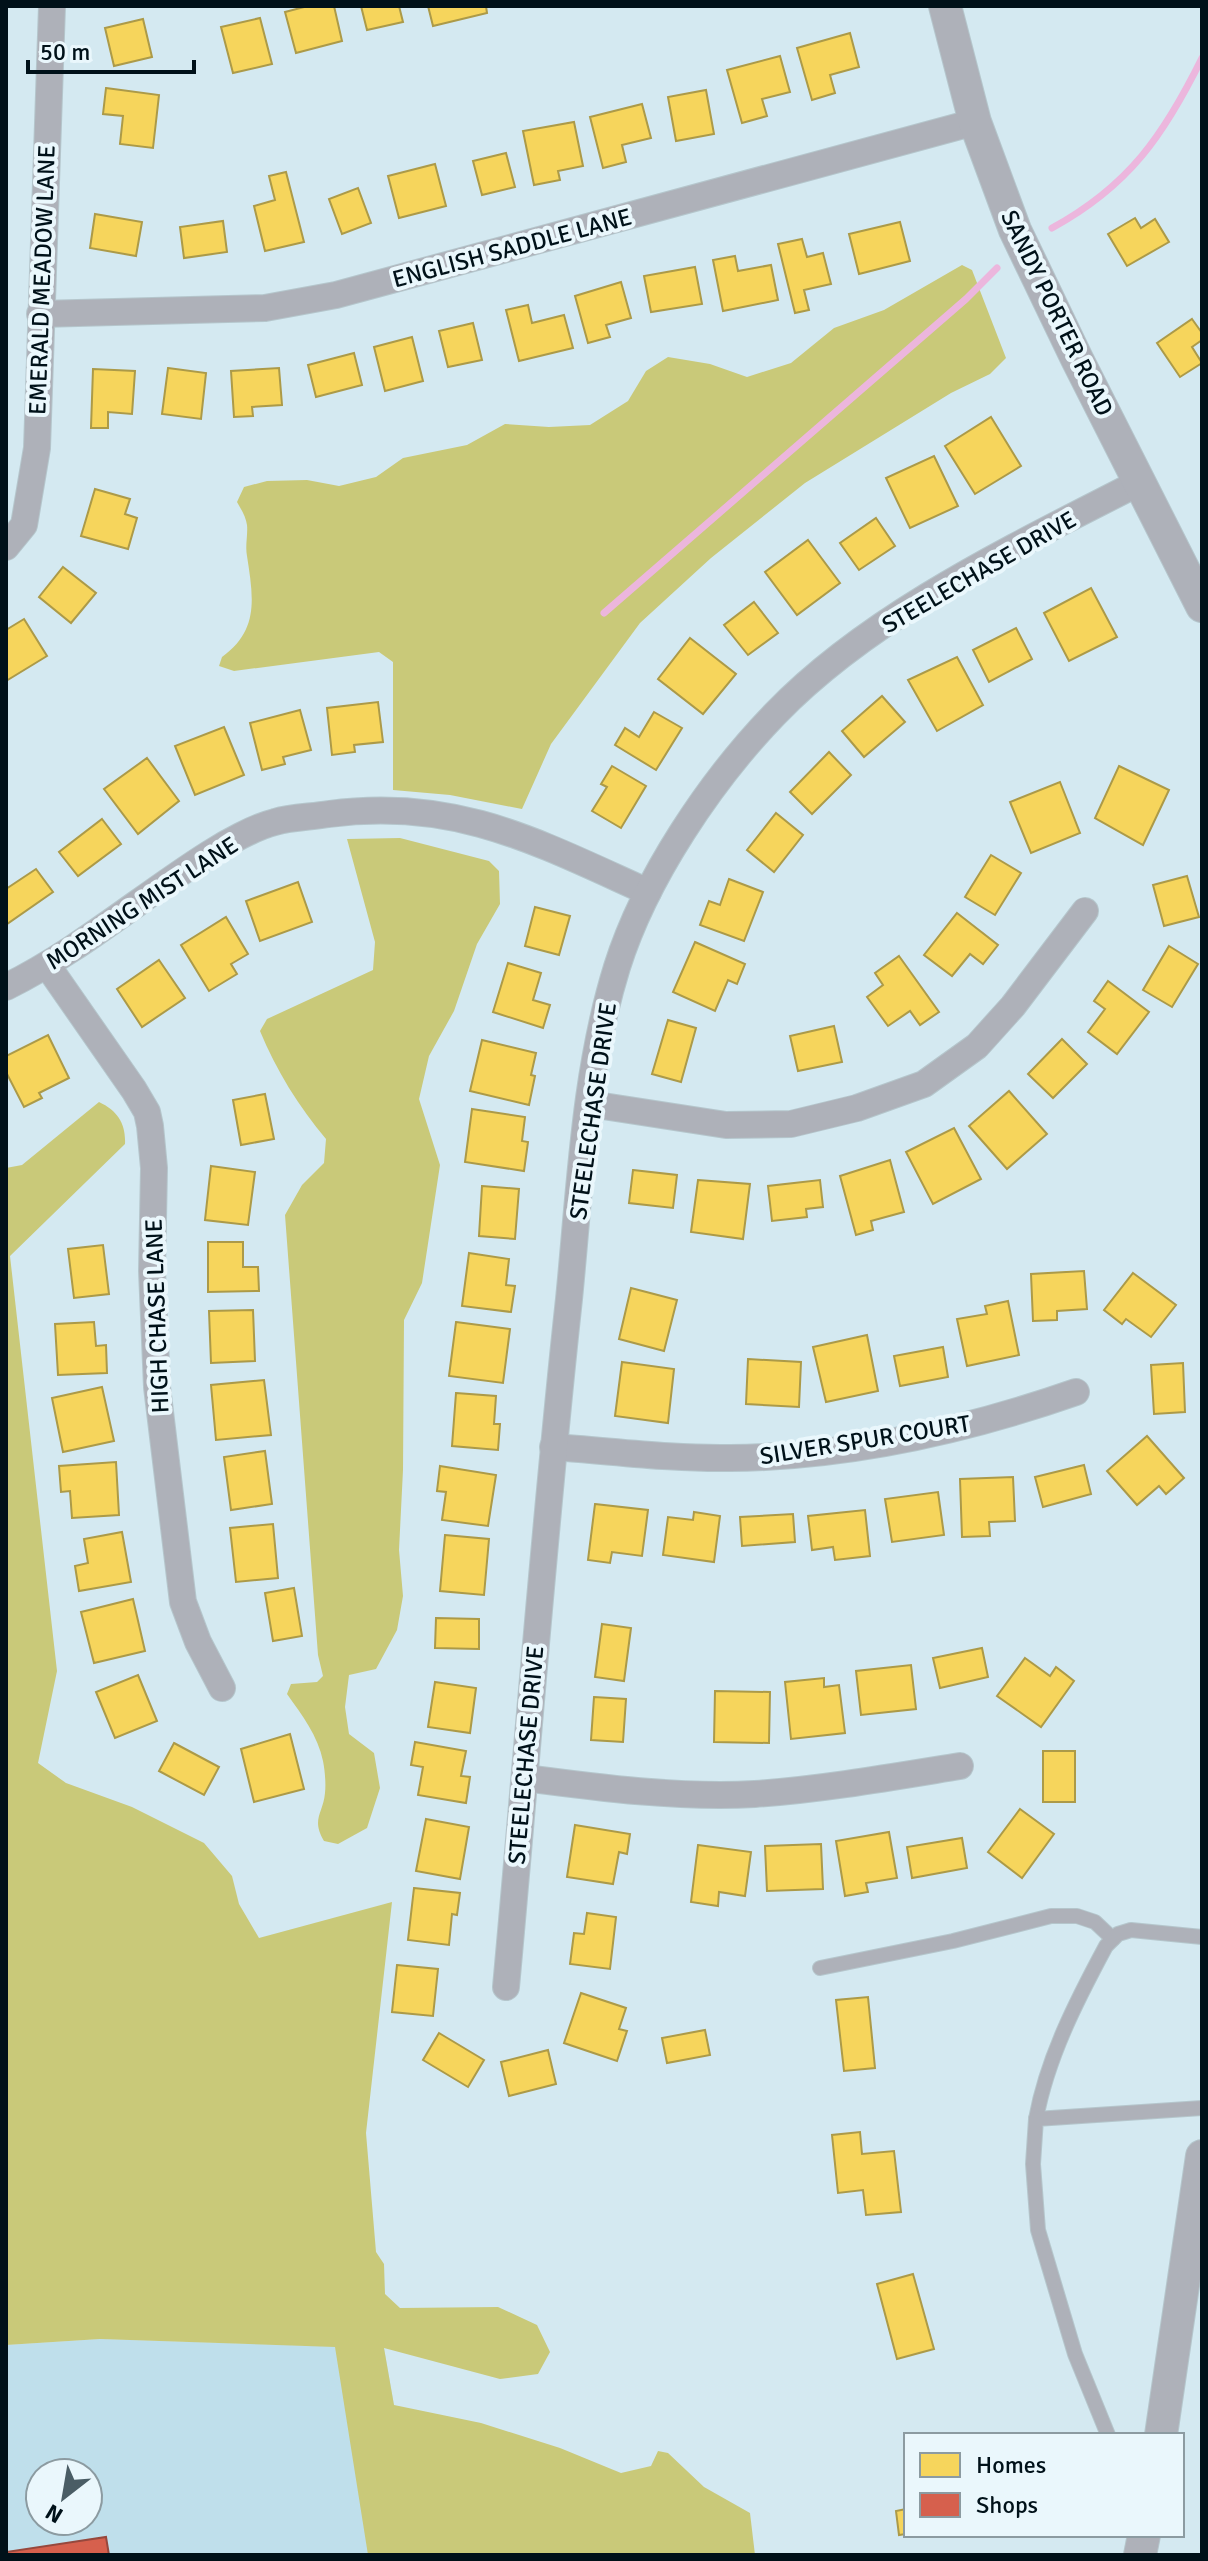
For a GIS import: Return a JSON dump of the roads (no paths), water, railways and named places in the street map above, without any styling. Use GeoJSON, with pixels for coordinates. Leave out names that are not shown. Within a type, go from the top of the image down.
{"type":"FeatureCollection","features":[{"type":"Feature","properties":{"kind":"street","name":"EMERALD MEADOW LANE"},"geometry":{"type":"LineString","coordinates":[[6,547],[24,525],[37,448],[52,6]]}},
{"type":"Feature","properties":{"kind":"street","name":"SANDY PORTER ROAD"},"geometry":{"type":"LineString","coordinates":[[945,6],[975,122],[1015,230],[1202,606]]}},
{"type":"Feature","properties":{"kind":"street","name":"ENGLISH SADDLE LANE"},"geometry":{"type":"LineString","coordinates":[[40,314],[265,308],[336,295],[975,122]]}},
{"type":"Feature","properties":{"kind":"street","name":"STEELECHASE DRIVE"},"geometry":{"type":"LineString","coordinates":[[506,1987],[553,1447],[590,1104],[600,1034],[617,965],[648,892],[683,832],[746,746],[778,710],[835,661],[903,611],[1005,551],[1140,482]]}},
{"type":"Feature","properties":{"kind":"street","name":"MORNING MIST LANE"},"geometry":{"type":"LineString","coordinates":[[6,987],[47,965],[211,853],[274,822],[345,812],[412,810],[473,820],[531,839],[648,892]]}},
{"type":"Feature","properties":{"kind":"street"},"geometry":{"type":"LineString","coordinates":[[590,1104],[726,1125],[791,1124],[857,1108],[924,1084],[977,1046],[1013,1006],[1085,911]]}},
{"type":"Feature","properties":{"kind":"street","name":"HIGH CHASE LANE"},"geometry":{"type":"LineString","coordinates":[[47,965],[147,1112],[154,1168],[152,1271],[157,1387],[181,1587],[190,1625],[222,1688]]}},
{"type":"Feature","properties":{"kind":"street","name":"SILVER SPUR COURT"},"geometry":{"type":"LineString","coordinates":[[553,1447],[691,1458],[782,1456],[900,1440],[970,1425],[1076,1392]]}},
{"type":"Feature","properties":{"kind":"street"},"geometry":{"type":"LineString","coordinates":[[525,1778],[690,1795],[755,1794],[960,1766]]}},
{"type":"Feature","properties":{"kind":"street"},"geometry":{"type":"LineString","coordinates":[[1161,2433],[1202,2156]]}},
{"type":"Feature","properties":{"kind":"lane"},"geometry":{"type":"LineString","coordinates":[[820,1968],[953,1941],[1051,1916],[1077,1916],[1095,1922],[1113,1939]]}},
{"type":"Feature","properties":{"kind":"lane"},"geometry":{"type":"LineString","coordinates":[[1107,2433],[1075,2354],[1038,2230],[1033,2164],[1036,2119],[1055,2054],[1106,1946],[1118,1934],[1131,1930],[1202,1937]]}},
{"type":"Feature","properties":{"kind":"lane"},"geometry":{"type":"LineString","coordinates":[[1036,2119],[1202,2108]]}},
{"type":"Feature","properties":{"kind":"waterway"},"geometry":{"type":"LineString","coordinates":[[1052,228],[1103,195],[1142,156],[1173,111],[1202,58]]}},
{"type":"Feature","properties":{"kind":"waterway"},"geometry":{"type":"LineString","coordinates":[[604,613],[966,299],[997,268]]}}]}
